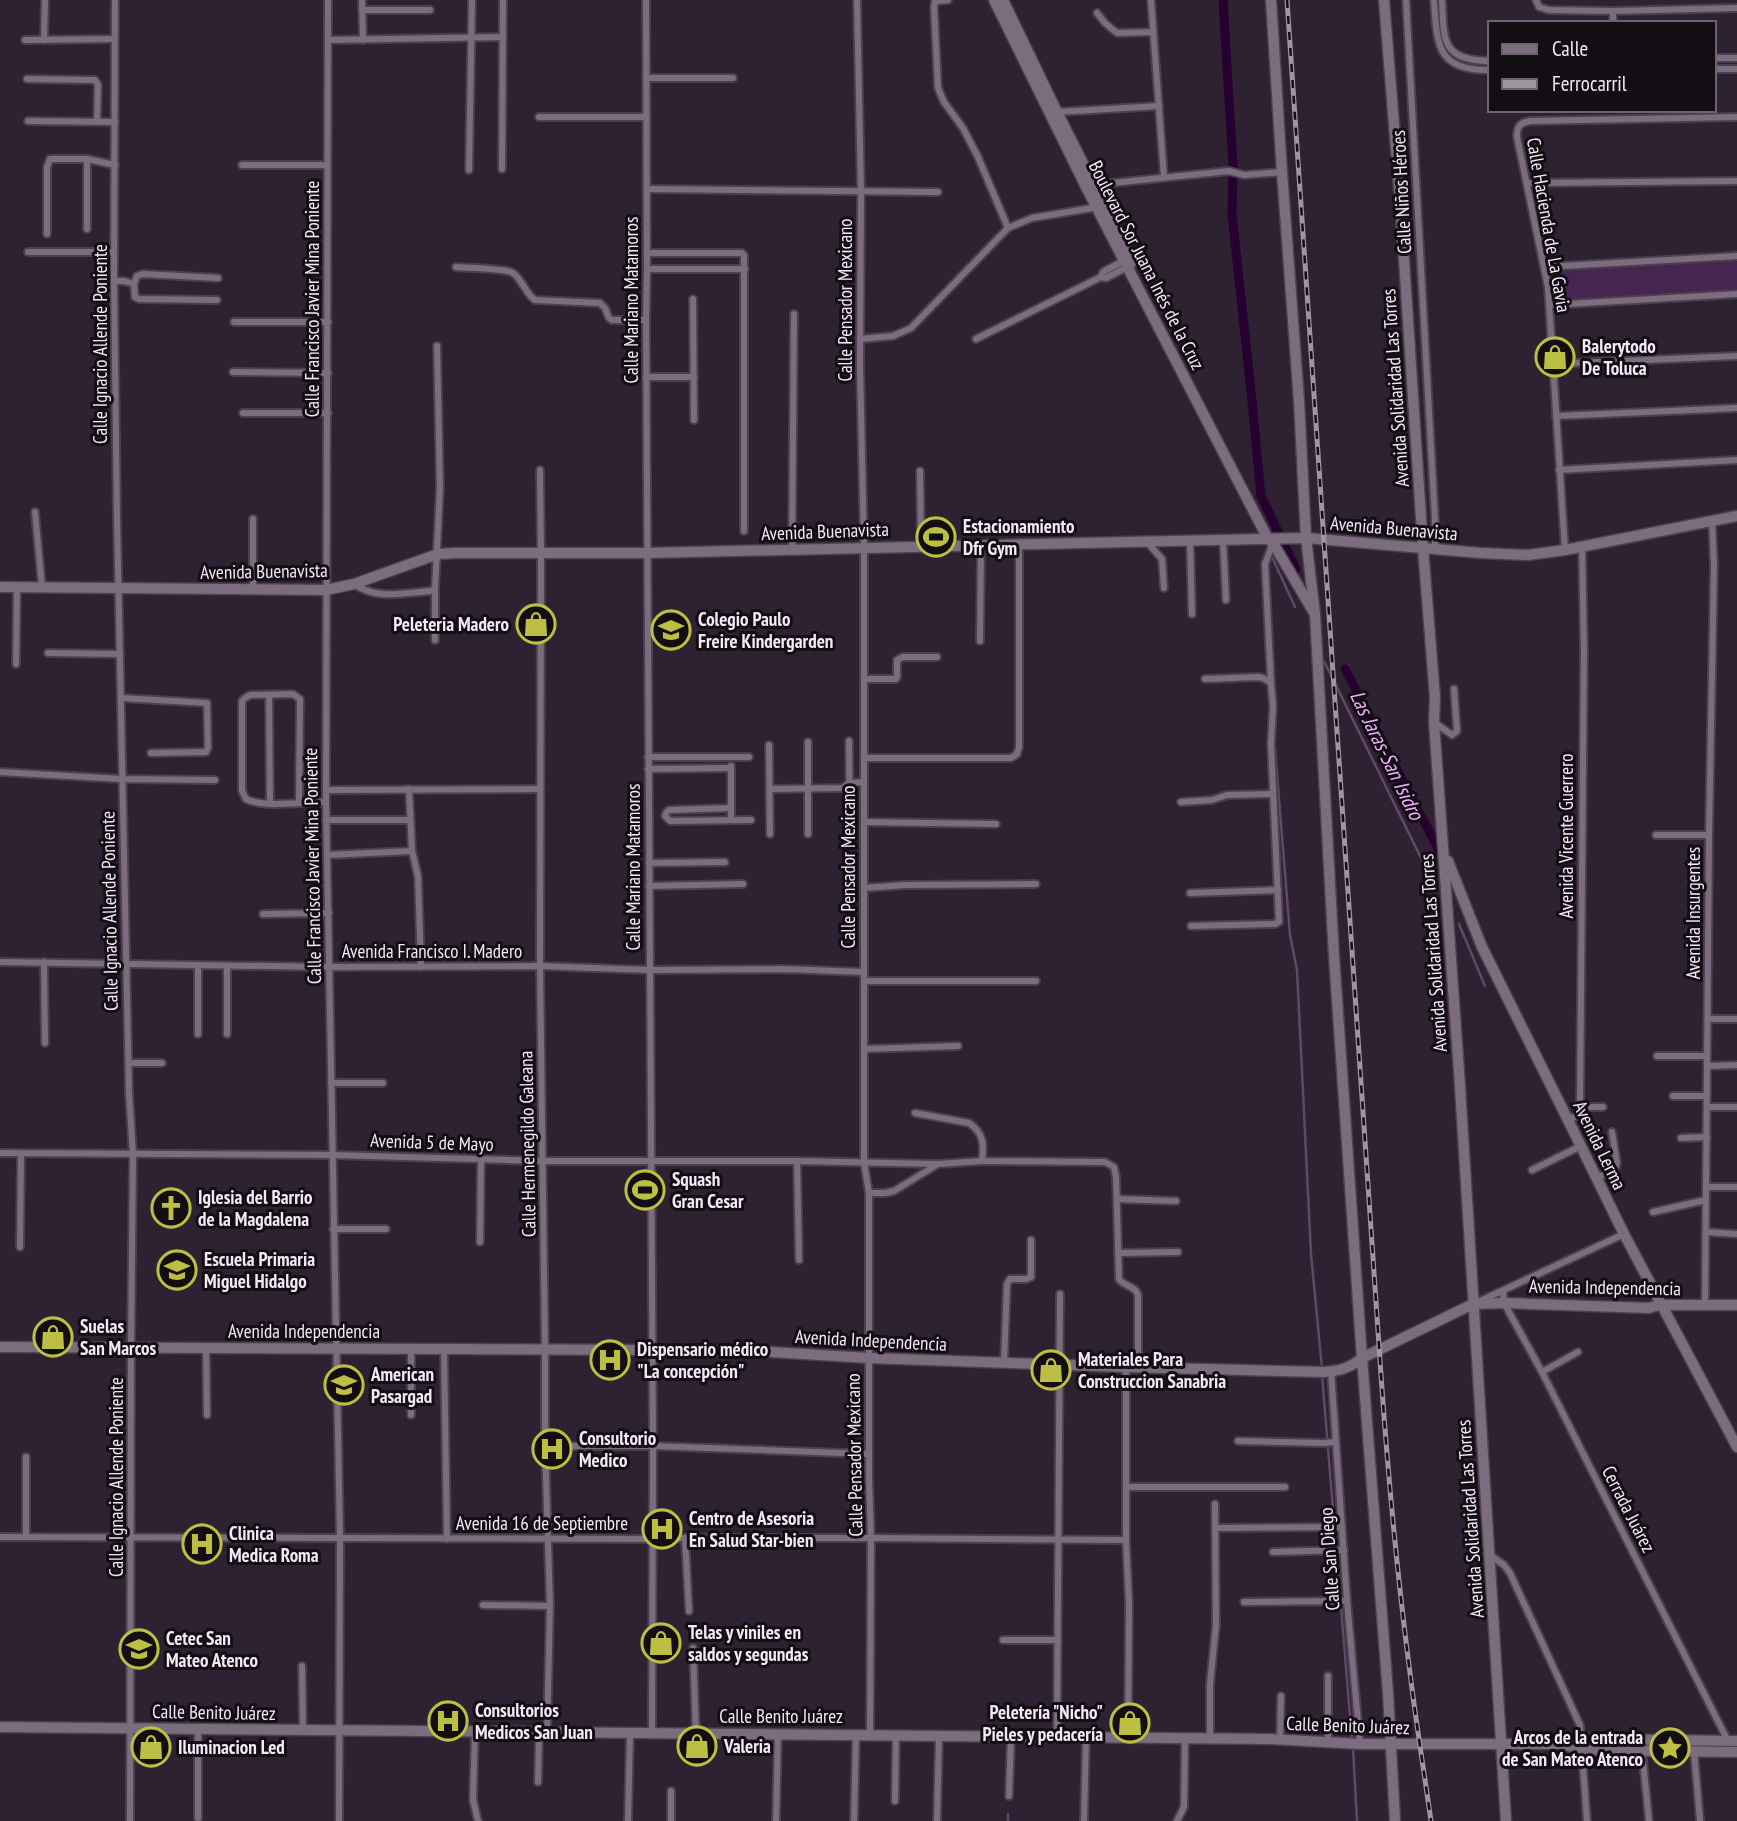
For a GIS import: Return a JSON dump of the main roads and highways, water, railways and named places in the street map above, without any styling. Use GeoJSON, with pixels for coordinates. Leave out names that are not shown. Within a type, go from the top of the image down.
{"type":"FeatureCollection","features":[{"type":"Feature","properties":{"kind":"main road","name":"Boulevard Sor Juana Inés de la Cruz"},"geometry":{"type":"LineString","coordinates":[[994,0],[1315,614]]}},
{"type":"Feature","properties":{"kind":"main road","name":"Boulevard Sor Juana Inés de la Cruz"},"geometry":{"type":"LineString","coordinates":[[1003,0],[1091,188]]}},
{"type":"Feature","properties":{"kind":"main road"},"geometry":{"type":"LineString","coordinates":[[1272,0],[1306,538],[1315,614],[1334,951],[1395,1821]]}},
{"type":"Feature","properties":{"kind":"main road"},"geometry":{"type":"LineString","coordinates":[[1378,0],[1386,27]]}},
{"type":"Feature","properties":{"kind":"main road","name":"Avenida Solidaridad Las Torres"},"geometry":{"type":"LineString","coordinates":[[1384,0],[1435,698],[1434,722],[1506,1821]]}},
{"type":"Feature","properties":{"kind":"main road","name":"Avenida Buenavista"},"geometry":{"type":"LineString","coordinates":[[0,587],[326,590],[354,584],[438,554],[647,554],[1306,538],[1518,555],[1565,550],[1737,516]]}},
{"type":"Feature","properties":{"kind":"main road","name":"Avenida Lerma"},"geometry":{"type":"LineString","coordinates":[[1444,853],[1482,947],[1581,1146],[1619,1236],[1737,1447]]}},
{"type":"Feature","properties":{"kind":"main road","name":"Avenida Independencia"},"geometry":{"type":"LineString","coordinates":[[0,1347],[771,1352],[1139,1368],[1325,1372],[1353,1365],[1362,1358],[1473,1304],[1737,1305]]}},
{"type":"Feature","properties":{"kind":"main road","name":"Calle Benito Juárez"},"geometry":{"type":"LineString","coordinates":[[0,1727],[1128,1737],[1501,1745],[1660,1739],[1733,1741]]}},
{"type":"Feature","properties":{"kind":"main road"},"geometry":{"type":"LineString","coordinates":[[1660,1739],[1661,1751]]}},
{"type":"Feature","properties":{"kind":"main road","name":"Calle Benito Juárez"},"geometry":{"type":"LineString","coordinates":[[1582,1744],[1642,1751],[1737,1752]]}},
{"type":"Feature","properties":{"kind":"waterway"},"geometry":{"type":"LineString","coordinates":[[1223,0],[1233,165],[1232,214],[1261,496],[1296,569]]}},
{"type":"Feature","properties":{"kind":"waterway"},"geometry":{"type":"LineString","coordinates":[[1272,557],[1295,607]]}},
{"type":"Feature","properties":{"kind":"waterway","name":"Las Jaras-San Isidro"},"geometry":{"type":"LineString","coordinates":[[1324,661],[1423,862]]}},
{"type":"Feature","properties":{"kind":"waterway"},"geometry":{"type":"LineString","coordinates":[[1345,669],[1443,858]]}},
{"type":"Feature","properties":{"kind":"waterway"},"geometry":{"type":"LineString","coordinates":[[1274,737],[1290,935],[1297,970],[1311,1254],[1322,1368]]}},
{"type":"Feature","properties":{"kind":"waterway"},"geometry":{"type":"LineString","coordinates":[[1459,924],[1485,986]]}},
{"type":"Feature","properties":{"kind":"waterway"},"geometry":{"type":"LineString","coordinates":[[1322,1375],[1352,1741]]}},
{"type":"Feature","properties":{"kind":"waterway"},"geometry":{"type":"LineString","coordinates":[[1353,1748],[1357,1821]]}},
{"type":"Feature","properties":{"kind":"waterway"},"geometry":{"type":"LineString","coordinates":[[1008,1814],[1008,1821]]}},
{"type":"Feature","properties":{"kind":"railway"},"geometry":{"type":"LineString","coordinates":[[1287,0],[1387,1450],[1405,1636],[1431,1821]]}},
{"type":"Feature","properties":{"kind":"place","name":"Balerytodo De Toluca"},"geometry":{"type":"Point","coordinates":[1555,357]}},
{"type":"Feature","properties":{"kind":"place","name":"Estacionamiento Dfr Gym"},"geometry":{"type":"Point","coordinates":[936,537]}},
{"type":"Feature","properties":{"kind":"place","name":"Peleteria Madero"},"geometry":{"type":"Point","coordinates":[536,624]}},
{"type":"Feature","properties":{"kind":"place","name":"Colegio Paulo Freire Kindergarden"},"geometry":{"type":"Point","coordinates":[671,630]}},
{"type":"Feature","properties":{"kind":"place","name":"Squash Gran Cesar"},"geometry":{"type":"Point","coordinates":[645,1190]}},
{"type":"Feature","properties":{"kind":"place","name":"Iglesia del Barrio de la Magdalena"},"geometry":{"type":"Point","coordinates":[171,1208]}},
{"type":"Feature","properties":{"kind":"place","name":"Escuela Primaria Miguel Hidalgo"},"geometry":{"type":"Point","coordinates":[177,1270]}},
{"type":"Feature","properties":{"kind":"place","name":"Suelas San Marcos"},"geometry":{"type":"Point","coordinates":[53,1337]}},
{"type":"Feature","properties":{"kind":"place","name":"Dispensario médico \"La concepción\""},"geometry":{"type":"Point","coordinates":[610,1360]}},
{"type":"Feature","properties":{"kind":"place","name":"Materiales Para Construccion Sanabria"},"geometry":{"type":"Point","coordinates":[1051,1370]}},
{"type":"Feature","properties":{"kind":"place","name":"American Pasargad"},"geometry":{"type":"Point","coordinates":[344,1385]}},
{"type":"Feature","properties":{"kind":"place","name":"Consultorio Medico"},"geometry":{"type":"Point","coordinates":[552,1449]}},
{"type":"Feature","properties":{"kind":"place","name":"Centro de Asesoria En Salud Star-bien"},"geometry":{"type":"Point","coordinates":[662,1529]}},
{"type":"Feature","properties":{"kind":"place","name":"Clinica Medica Roma"},"geometry":{"type":"Point","coordinates":[202,1544]}},
{"type":"Feature","properties":{"kind":"place","name":"Telas y viniles en saldos y segundas"},"geometry":{"type":"Point","coordinates":[661,1643]}},
{"type":"Feature","properties":{"kind":"place","name":"Cetec San Mateo Atenco"},"geometry":{"type":"Point","coordinates":[139,1649]}},
{"type":"Feature","properties":{"kind":"place","name":"Consultorios Medicos San Juan"},"geometry":{"type":"Point","coordinates":[448,1721]}},
{"type":"Feature","properties":{"kind":"place","name":"Peletería \"Nicho\" Pieles y pedacería"},"geometry":{"type":"Point","coordinates":[1130,1723]}},
{"type":"Feature","properties":{"kind":"place","name":"Valeria"},"geometry":{"type":"Point","coordinates":[697,1746]}},
{"type":"Feature","properties":{"kind":"place","name":"Iluminacion Led"},"geometry":{"type":"Point","coordinates":[151,1747]}},
{"type":"Feature","properties":{"kind":"place","name":"Arcos de la entrada de San Mateo Atenco"},"geometry":{"type":"Point","coordinates":[1670,1748]}}]}
